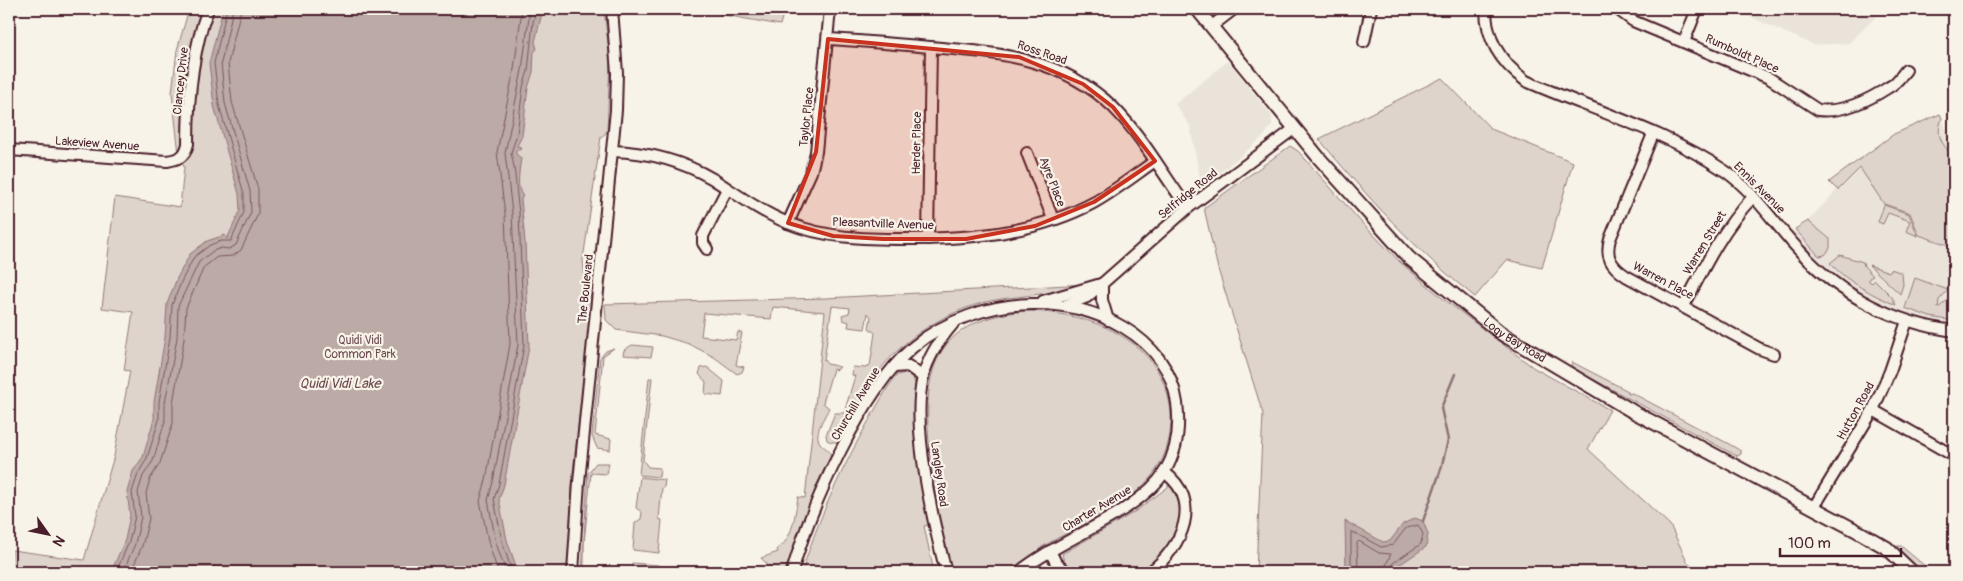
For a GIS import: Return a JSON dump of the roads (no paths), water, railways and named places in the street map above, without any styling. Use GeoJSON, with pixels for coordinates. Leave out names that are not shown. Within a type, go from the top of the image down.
{"type":"FeatureCollection","features":[{"type":"Feature","properties":{"kind":"main road","name":"Logy Bay Road"},"geometry":{"type":"LineString","coordinates":[[1197,9],[1367,213],[1409,258],[1502,334],[1632,411],[1814,507],[1886,548],[1912,572]]}},
{"type":"Feature","properties":{"kind":"street","name":"Clancey Drive"},"geometry":{"type":"LineString","coordinates":[[183,156],[188,144],[190,94],[196,52],[208,9]]}},
{"type":"Feature","properties":{"kind":"street","name":"The Boulevard"},"geometry":{"type":"LineString","coordinates":[[573,572],[576,511],[612,151],[617,80],[612,9]]}},
{"type":"Feature","properties":{"kind":"street","name":"Taylor Place"},"geometry":{"type":"LineString","coordinates":[[788,223],[811,172],[816,152],[830,9]]}},
{"type":"Feature","properties":{"kind":"street"},"geometry":{"type":"LineString","coordinates":[[1212,26],[1234,9]]}},
{"type":"Feature","properties":{"kind":"street"},"geometry":{"type":"LineString","coordinates":[[1364,42],[1371,9]]}},
{"type":"Feature","properties":{"kind":"street","name":"Ennis Avenue"},"geometry":{"type":"LineString","coordinates":[[1486,9],[1488,24],[1496,50],[1512,71],[1532,84],[1680,145],[1711,162],[1727,173],[1753,197],[1800,252],[1835,283],[1879,310],[1907,321],[1954,331]]}},
{"type":"Feature","properties":{"kind":"street","name":"Rumboldt Place"},"geometry":{"type":"LineString","coordinates":[[1617,9],[1633,21],[1769,78],[1810,106],[1828,111],[1844,108],[1891,87],[1906,70]]}},
{"type":"Feature","properties":{"kind":"street"},"geometry":{"type":"LineString","coordinates":[[1684,42],[1698,9]]}},
{"type":"Feature","properties":{"kind":"street","name":"Ross Road"},"geometry":{"type":"LineString","coordinates":[[828,39],[1002,53],[1038,62],[1066,74],[1113,107],[1135,132],[1188,208]]}},
{"type":"Feature","properties":{"kind":"street","name":"Herder Place"},"geometry":{"type":"LineString","coordinates":[[928,239],[931,47]]}},
{"type":"Feature","properties":{"kind":"street","name":"Selfridge Road"},"geometry":{"type":"LineString","coordinates":[[1060,306],[1083,300],[1188,208],[1295,128]]}},
{"type":"Feature","properties":{"kind":"street","name":"Warren Place"},"geometry":{"type":"LineString","coordinates":[[1653,134],[1610,239],[1608,257],[1612,264],[1626,276],[1760,349],[1774,354]]}},
{"type":"Feature","properties":{"kind":"street","name":"Lakeview Avenue"},"geometry":{"type":"LineString","coordinates":[[9,150],[166,161],[183,156]]}},
{"type":"Feature","properties":{"kind":"street","name":"Pleasantville Avenue"},"geometry":{"type":"LineString","coordinates":[[612,151],[643,154],[670,160],[698,172],[754,207],[788,223],[833,236],[928,239],[966,238],[1016,230],[1053,220],[1094,202],[1155,161]]}},
{"type":"Feature","properties":{"kind":"street","name":"Ayre Place"},"geometry":{"type":"LineString","coordinates":[[1027,153],[1053,220]]}},
{"type":"Feature","properties":{"kind":"street"},"geometry":{"type":"LineString","coordinates":[[707,249],[703,236],[727,189]]}},
{"type":"Feature","properties":{"kind":"street","name":"Warren Street"},"geometry":{"type":"LineString","coordinates":[[1684,306],[1725,232],[1738,212],[1753,197]]}},
{"type":"Feature","properties":{"kind":"street"},"geometry":{"type":"LineString","coordinates":[[1102,284],[1102,300],[1108,320]]}},
{"type":"Feature","properties":{"kind":"street","name":"Selfridge Road"},"geometry":{"type":"LineString","coordinates":[[1034,304],[1102,284]]}},
{"type":"Feature","properties":{"kind":"street","name":"Charter Avenue"},"geometry":{"type":"LineString","coordinates":[[1019,572],[1050,551],[1139,499],[1150,490],[1164,472],[1173,452],[1177,431],[1177,408],[1174,388],[1163,365],[1145,343],[1108,320],[1060,306],[1034,304]]}},
{"type":"Feature","properties":{"kind":"street","name":"Churchill Avenue"},"geometry":{"type":"LineString","coordinates":[[792,572],[814,511],[833,468],[859,418],[894,366],[922,340],[956,321],[984,311],[1034,304]]}},
{"type":"Feature","properties":{"kind":"street","name":"Langley Road"},"geometry":{"type":"LineString","coordinates":[[946,572],[926,475],[920,416],[923,377],[933,351],[956,321]]}},
{"type":"Feature","properties":{"kind":"street","name":"Hutton Road"},"geometry":{"type":"LineString","coordinates":[[1814,507],[1873,410],[1890,371],[1907,321]]}},
{"type":"Feature","properties":{"kind":"street"},"geometry":{"type":"LineString","coordinates":[[894,366],[908,366],[923,377]]}},
{"type":"Feature","properties":{"kind":"street"},"geometry":{"type":"LineString","coordinates":[[1873,410],[1954,456]]}},
{"type":"Feature","properties":{"kind":"street"},"geometry":{"type":"LineString","coordinates":[[1150,572],[1173,548],[1186,516],[1186,505],[1178,483],[1164,472]]}},
{"type":"Feature","properties":{"kind":"street"},"geometry":{"type":"LineString","coordinates":[[1050,551],[1056,563],[1066,572]]}},
{"type":"Feature","properties":{"kind":"water","name":"Quidi Vidi Lake"},"geometry":{"type":"Polygon","coordinates":[[[223,9],[543,9],[535,42],[537,49],[534,52],[533,72],[528,88],[522,136],[517,146],[521,147],[520,150],[516,150],[516,154],[521,158],[519,188],[523,196],[521,199],[525,242],[529,346],[504,485],[499,499],[507,540],[518,572],[111,572],[125,540],[130,515],[127,492],[133,471],[143,457],[154,419],[154,402],[165,337],[167,304],[177,278],[190,254],[207,241],[225,235],[227,239],[240,211],[239,194],[214,106],[209,63],[223,9]]]}},
{"type":"Feature","properties":{"kind":"water"},"geometry":{"type":"Polygon","coordinates":[[[1415,518],[1423,521],[1428,534],[1426,547],[1396,567],[1393,572],[1346,572],[1345,521],[1383,542],[1390,541],[1403,524],[1415,518]]]}},
{"type":"Feature","properties":{"kind":"waterway"},"geometry":{"type":"LineString","coordinates":[[1423,521],[1441,469],[1448,440],[1441,408],[1455,374]]}},
{"type":"Feature","properties":{"kind":"park label","name":"Quidi Vidi Common Park"},"geometry":{"type":"Point","coordinates":[360,347]}}]}
